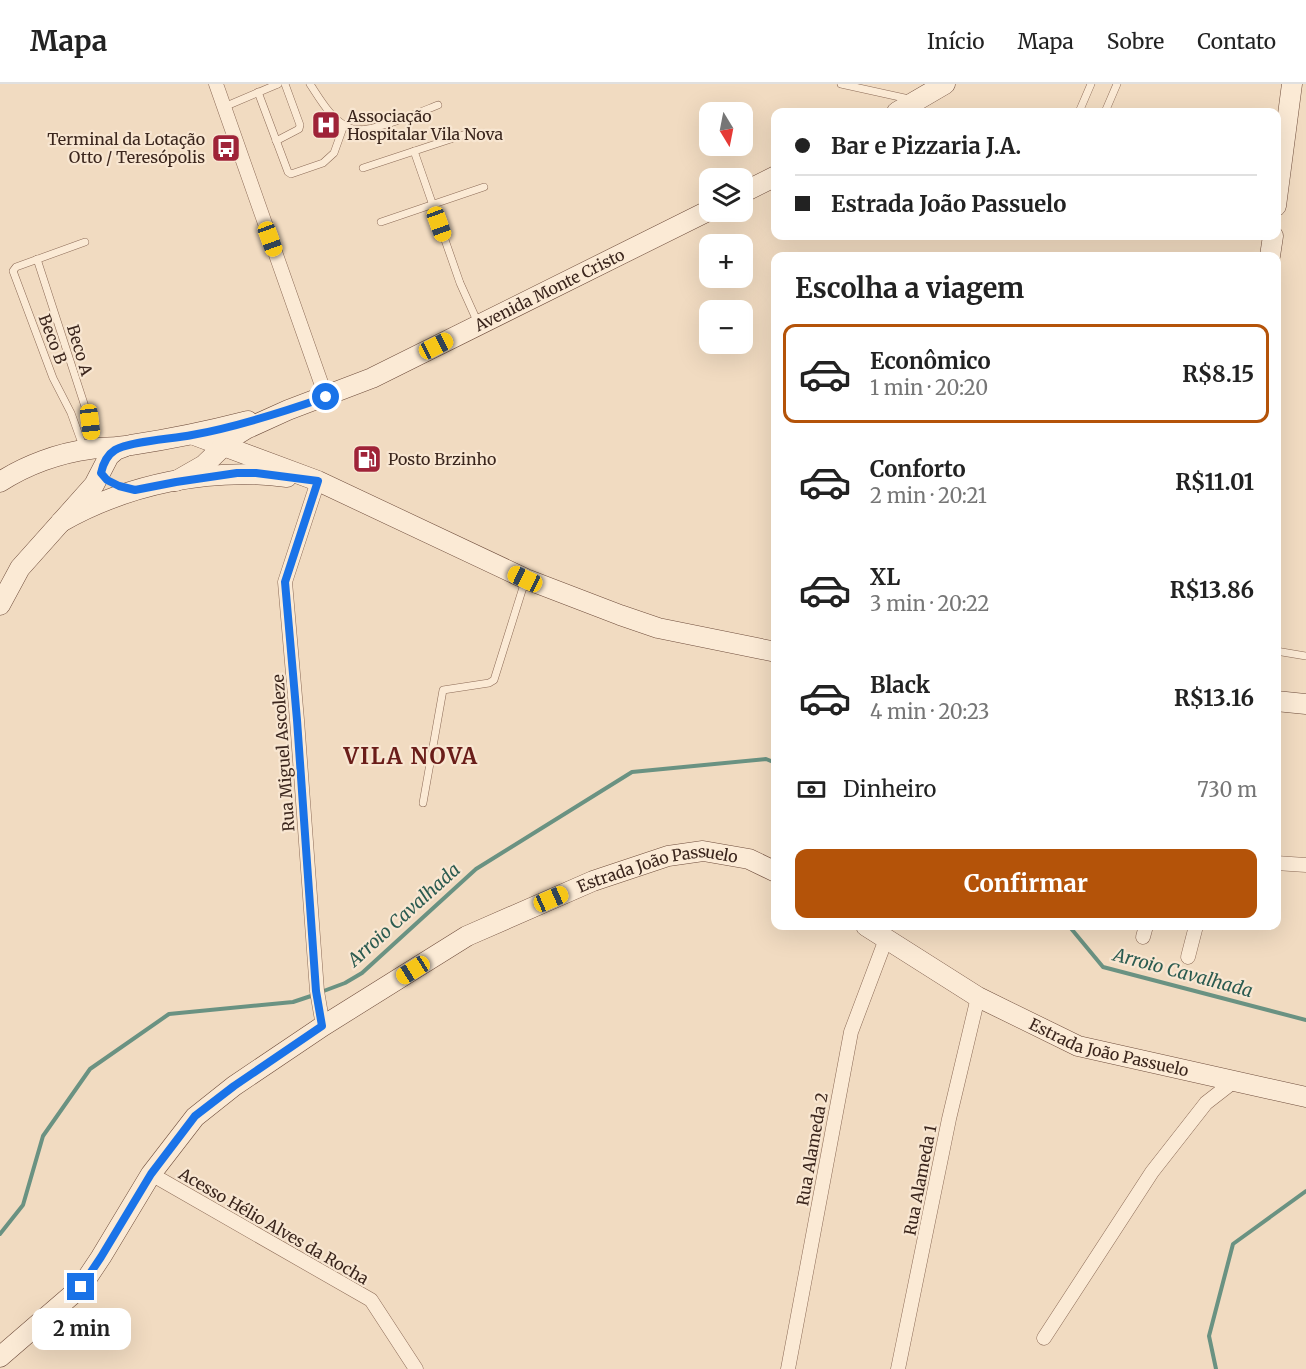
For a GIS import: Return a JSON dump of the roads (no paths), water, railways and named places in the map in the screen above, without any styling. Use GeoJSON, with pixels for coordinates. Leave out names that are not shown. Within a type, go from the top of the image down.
{"type":"FeatureCollection","features":[{"type":"Feature","properties":{"kind":"main road"},"geometry":{"type":"LineString","coordinates":[[905,108],[945,84]]}},
{"type":"Feature","properties":{"kind":"main road"},"geometry":{"type":"LineString","coordinates":[[1281,168],[1292,84]]}},
{"type":"Feature","properties":{"kind":"main road"},"geometry":{"type":"LineString","coordinates":[[753,188],[771,179]]}},
{"type":"Feature","properties":{"kind":"main road","name":"Avenida Monte Cristo"},"geometry":{"type":"LineString","coordinates":[[0,482],[15,472],[54,457],[84,450],[128,446],[194,435],[288,410],[326,397],[372,378],[699,215]]}},
{"type":"Feature","properties":{"kind":"main road","name":"Avenida Monte Cristo"},"geometry":{"type":"LineString","coordinates":[[176,482],[204,465],[246,429],[288,410]]}},
{"type":"Feature","properties":{"kind":"main road"},"geometry":{"type":"LineString","coordinates":[[194,435],[318,481],[525,579],[658,628],[771,651]]}},
{"type":"Feature","properties":{"kind":"main road"},"geometry":{"type":"LineString","coordinates":[[0,605],[20,568],[86,495],[109,456],[116,450],[128,446]]}},
{"type":"Feature","properties":{"kind":"main road"},"geometry":{"type":"LineString","coordinates":[[84,450],[87,458],[107,480],[135,490]]}},
{"type":"Feature","properties":{"kind":"main road"},"geometry":{"type":"LineString","coordinates":[[61,522],[82,510],[135,490],[176,482],[237,473],[256,473],[318,481]]}},
{"type":"Feature","properties":{"kind":"main road"},"geometry":{"type":"LineString","coordinates":[[1281,691],[1304,701]]}},
{"type":"Feature","properties":{"kind":"main road"},"geometry":{"type":"LineString","coordinates":[[1281,701],[1304,701]]}},
{"type":"Feature","properties":{"kind":"main road","name":"Estrada João Passuelo"},"geometry":{"type":"LineString","coordinates":[[0,1357],[81,1287],[151,1174],[195,1116],[234,1086],[322,1026],[467,936],[593,881],[668,856],[703,851],[749,858],[771,869]]}},
{"type":"Feature","properties":{"kind":"main road","name":"Estrada João Passuelo"},"geometry":{"type":"LineString","coordinates":[[872,930],[978,998],[1078,1046],[1306,1097]]}},
{"type":"Feature","properties":{"kind":"street"},"geometry":{"type":"LineString","coordinates":[[217,84],[326,397]]}},
{"type":"Feature","properties":{"kind":"street","name":"Rua Miguel Ascoleze"},"geometry":{"type":"LineString","coordinates":[[318,481],[285,582],[316,991],[322,1026]]}},
{"type":"Feature","properties":{"kind":"street"},"geometry":{"type":"LineString","coordinates":[[1281,863],[1306,865]]}},
{"type":"Feature","properties":{"kind":"street"},"geometry":{"type":"LineString","coordinates":[[1188,957],[1195,930]]}},
{"type":"Feature","properties":{"kind":"street","name":"Rua Alameda 2"},"geometry":{"type":"LineString","coordinates":[[788,1369],[851,1032],[886,939]]}},
{"type":"Feature","properties":{"kind":"street","name":"Rua Alameda 1"},"geometry":{"type":"LineString","coordinates":[[898,1369],[949,1119],[978,998]]}},
{"type":"Feature","properties":{"kind":"street"},"geometry":{"type":"LineString","coordinates":[[1044,1338],[1152,1172],[1206,1103],[1233,1082]]}},
{"type":"Feature","properties":{"kind":"street","name":"Acesso Hélio Alves da Rocha"},"geometry":{"type":"LineString","coordinates":[[151,1174],[371,1300],[416,1369]]}},
{"type":"Feature","properties":{"kind":"lane"},"geometry":{"type":"LineString","coordinates":[[224,107],[278,84]]}},
{"type":"Feature","properties":{"kind":"lane"},"geometry":{"type":"LineString","coordinates":[[276,141],[298,129],[300,125],[285,84]]}},
{"type":"Feature","properties":{"kind":"lane"},"geometry":{"type":"LineString","coordinates":[[310,84],[331,113],[344,125],[358,130],[376,127],[438,105]]}},
{"type":"Feature","properties":{"kind":"lane"},"geometry":{"type":"LineString","coordinates":[[841,84],[918,101]]}},
{"type":"Feature","properties":{"kind":"lane"},"geometry":{"type":"LineString","coordinates":[[1081,108],[1091,84]]}},
{"type":"Feature","properties":{"kind":"lane"},"geometry":{"type":"LineString","coordinates":[[1107,108],[1117,84]]}},
{"type":"Feature","properties":{"kind":"lane"},"geometry":{"type":"LineString","coordinates":[[258,92],[288,172],[295,174],[323,163],[334,153],[344,125]]}},
{"type":"Feature","properties":{"kind":"lane"},"geometry":{"type":"LineString","coordinates":[[363,168],[466,134]]}},
{"type":"Feature","properties":{"kind":"lane"},"geometry":{"type":"LineString","coordinates":[[414,151],[431,205],[478,325]]}},
{"type":"Feature","properties":{"kind":"lane"},"geometry":{"type":"LineString","coordinates":[[381,222],[484,187]]}},
{"type":"Feature","properties":{"kind":"lane"},"geometry":{"type":"LineString","coordinates":[[37,259],[85,242]]}},
{"type":"Feature","properties":{"kind":"lane","name":"Beco B"},"geometry":{"type":"LineString","coordinates":[[37,259],[13,269],[53,378],[71,413],[84,450]]}},
{"type":"Feature","properties":{"kind":"lane","name":"Beco A"},"geometry":{"type":"LineString","coordinates":[[37,259],[90,422],[84,450]]}},
{"type":"Feature","properties":{"kind":"lane"},"geometry":{"type":"LineString","coordinates":[[423,803],[443,690],[489,683],[494,680],[525,579]]}},
{"type":"Feature","properties":{"kind":"lane"},"geometry":{"type":"LineString","coordinates":[[1281,652],[1306,656]]}},
{"type":"Feature","properties":{"kind":"waterway","name":"Arroio Cavalhada"},"geometry":{"type":"LineString","coordinates":[[321,992],[345,983],[362,973],[476,869],[632,772],[766,759],[771,761]]}},
{"type":"Feature","properties":{"kind":"waterway","name":"Arroio Cavalhada"},"geometry":{"type":"LineString","coordinates":[[1072,930],[1103,967],[1306,1020]]}},
{"type":"Feature","properties":{"kind":"waterway","name":"Arroio Cavalhada"},"geometry":{"type":"LineString","coordinates":[[0,1234],[23,1205],[43,1136],[90,1069],[169,1014],[293,1002],[314,995]]}},
{"type":"Feature","properties":{"kind":"waterway"},"geometry":{"type":"LineString","coordinates":[[1216,1369],[1209,1336],[1233,1244],[1306,1191]]}},
{"type":"Feature","properties":{"kind":"place","name":"Associação Hospitalar Vila Nova"},"geometry":{"type":"Point","coordinates":[326,125]}},
{"type":"Feature","properties":{"kind":"place","name":"Terminal da Lotação Otto / Teresópolis"},"geometry":{"type":"Point","coordinates":[226,148]}},
{"type":"Feature","properties":{"kind":"place","name":"Posto Brzinho"},"geometry":{"type":"Point","coordinates":[367,459]}},
{"type":"Feature","properties":{"kind":"district","name":"VILA NOVA"},"geometry":{"type":"Point","coordinates":[411,756]}}]}
